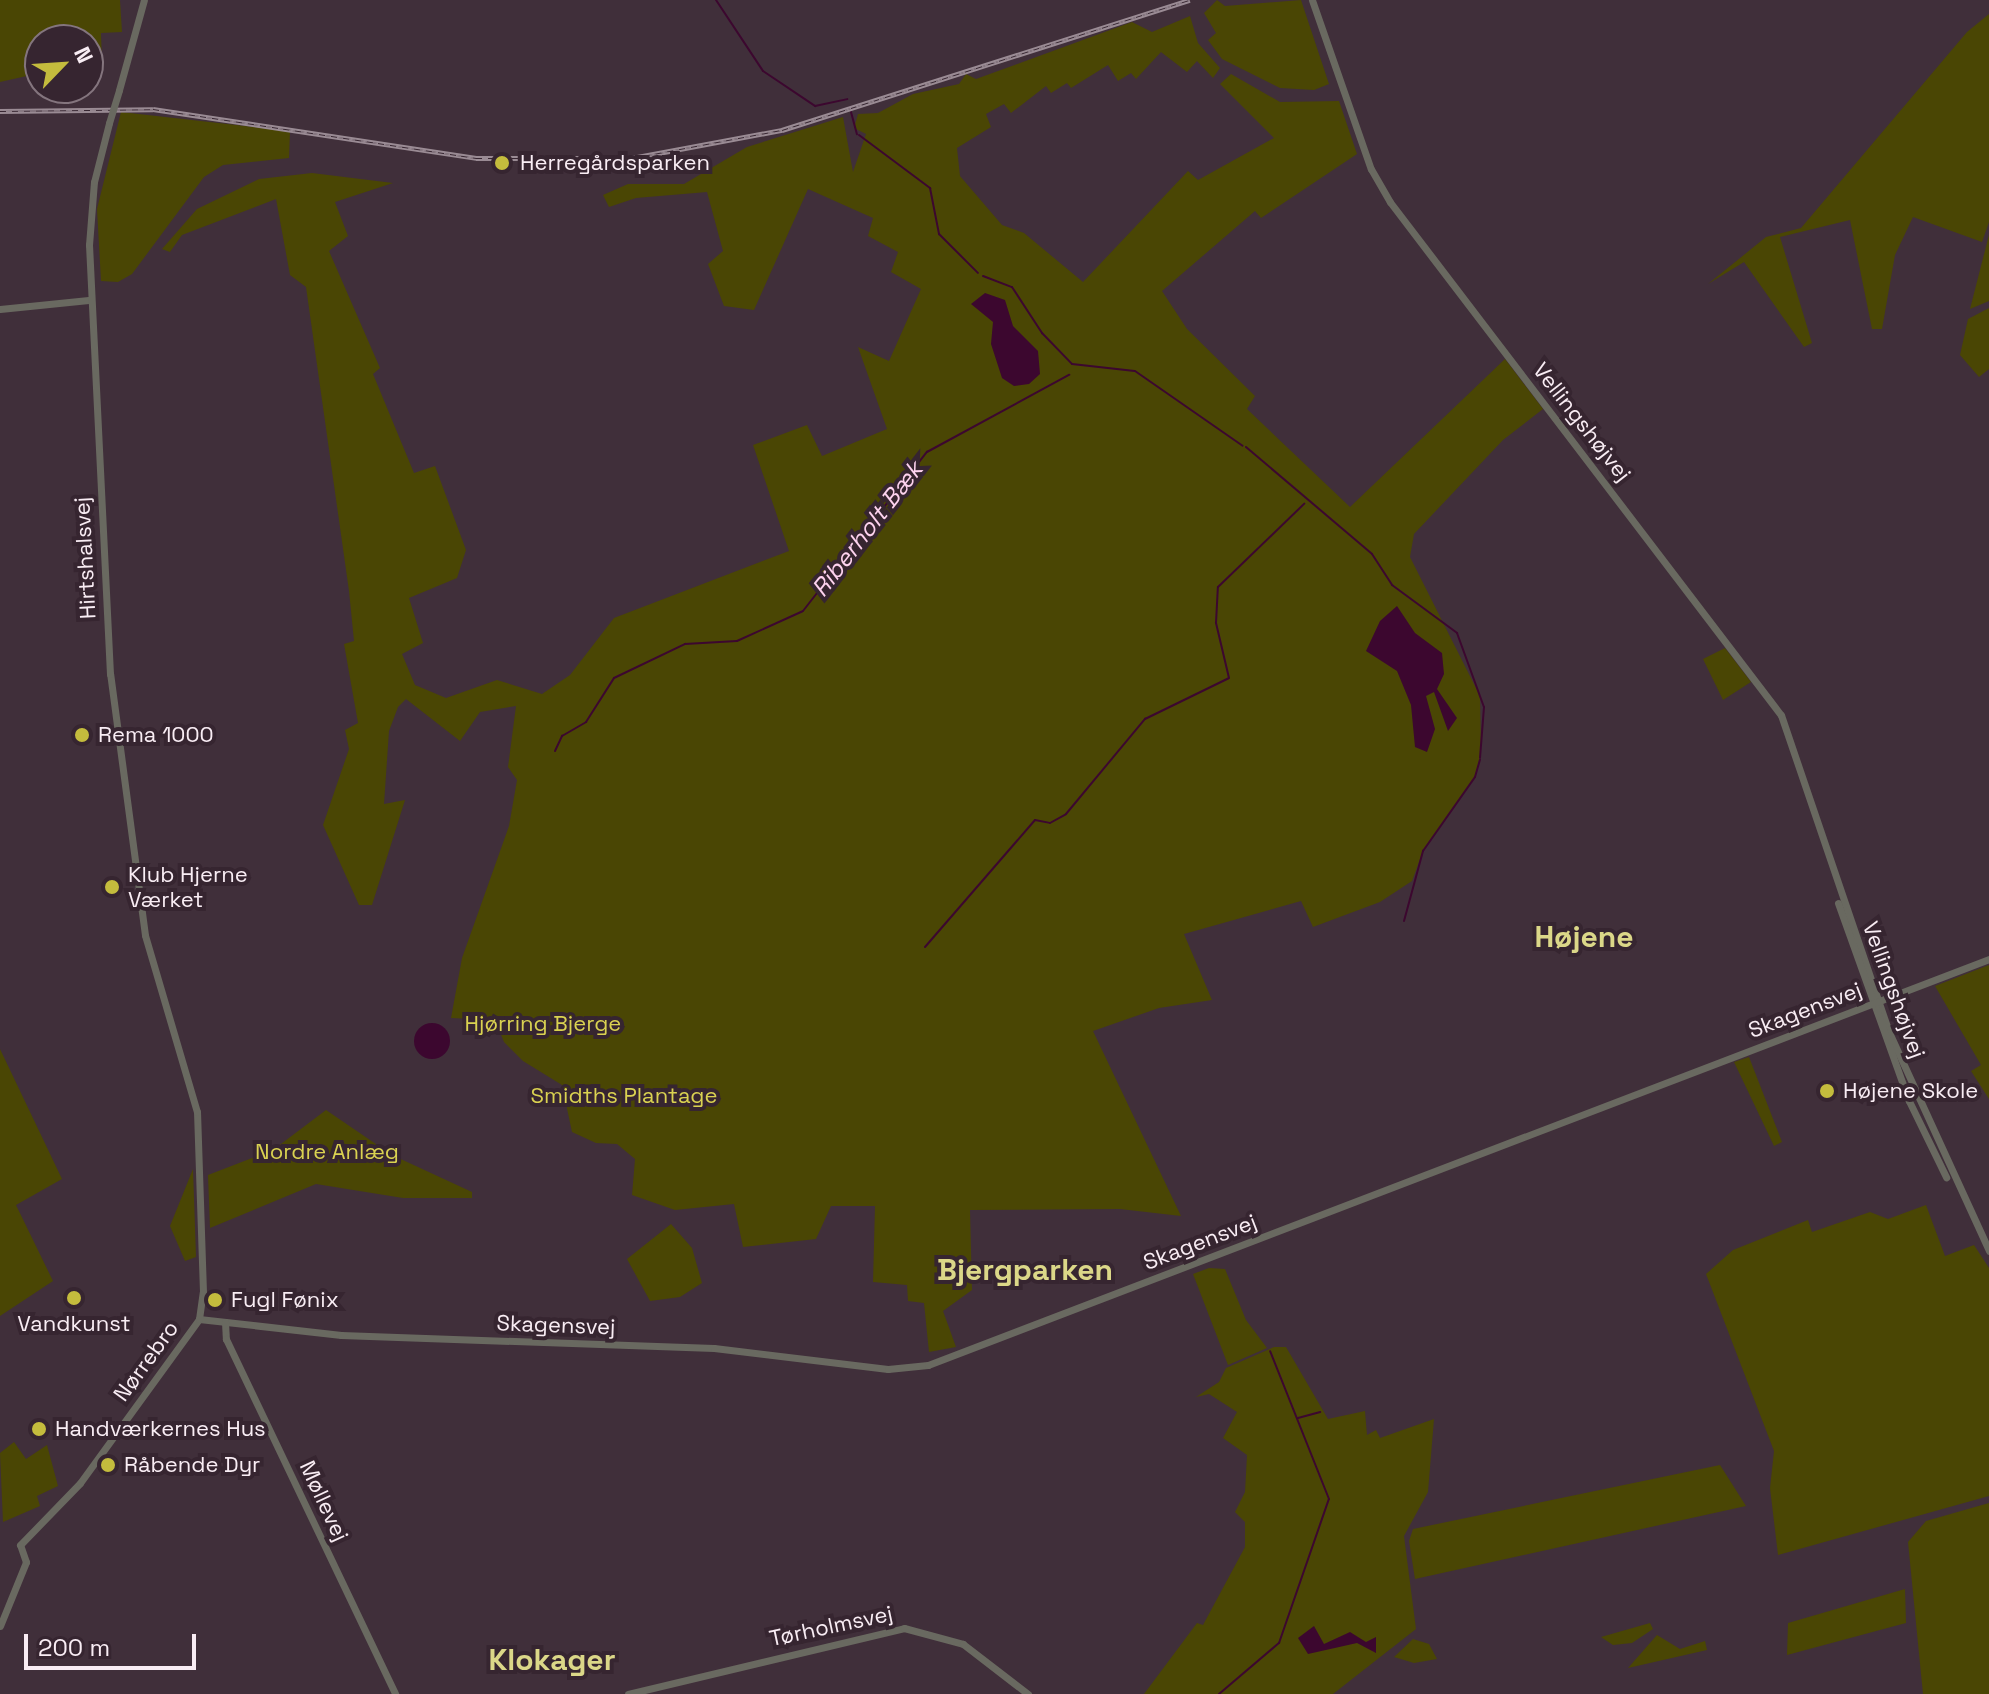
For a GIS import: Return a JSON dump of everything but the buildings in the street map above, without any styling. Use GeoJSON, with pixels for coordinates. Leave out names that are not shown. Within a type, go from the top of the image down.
{"type":"FeatureCollection","features":[{"type":"Feature","properties":{"kind":"street","name":"Hirtshalsvej"},"geometry":{"type":"LineString","coordinates":[[144,0],[109,123],[90,215],[89,300],[106,624],[131,849],[152,967],[197,1112]]}},
{"type":"Feature","properties":{"kind":"street","name":"Vellingshøjvej"},"geometry":{"type":"LineString","coordinates":[[1312,0],[1385,194],[1771,698],[1799,754],[1828,862],[1875,1004],[1928,1144],[1989,1251]]}},
{"type":"Feature","properties":{"kind":"street"},"geometry":{"type":"LineString","coordinates":[[0,309],[89,300]]}},
{"type":"Feature","properties":{"kind":"street","name":"Skagensvej"},"geometry":{"type":"LineString","coordinates":[[199,1319],[357,1336],[714,1348],[888,1369],[928,1365],[1989,959]]}},
{"type":"Feature","properties":{"kind":"street","name":"Nørrebro"},"geometry":{"type":"LineString","coordinates":[[0,1626],[26,1562],[20,1545],[80,1483],[199,1319],[204,1270],[197,1112]]}},
{"type":"Feature","properties":{"kind":"street","name":"Møllevej"},"geometry":{"type":"LineString","coordinates":[[225,1322],[226,1339],[395,1694]]}},
{"type":"Feature","properties":{"kind":"street","name":"Tørholmsvej"},"geometry":{"type":"LineString","coordinates":[[628,1694],[904,1628],[963,1644],[1028,1694]]}},
{"type":"Feature","properties":{"kind":"green space"},"geometry":{"type":"Polygon","coordinates":[[[0,0],[120,0],[122,32],[104,33],[104,24],[24,24],[24,77],[0,82],[0,0]]]}},
{"type":"Feature","properties":{"kind":"green space"},"geometry":{"type":"Polygon","coordinates":[[[1217,0],[1225,6],[1301,0],[1329,84],[1314,90],[1280,88],[1222,59],[1208,40],[1216,33],[1204,13],[1217,0]]]}},
{"type":"Feature","properties":{"kind":"green space"},"geometry":{"type":"Polygon","coordinates":[[[1989,14],[1989,222],[1982,242],[1913,217],[1895,255],[1882,329],[1872,329],[1850,220],[1780,237],[1812,343],[1804,347],[1744,262],[1708,284],[1766,237],[1801,228],[1967,32],[1989,14]]]}},
{"type":"Feature","properties":{"kind":"green space"},"geometry":{"type":"Polygon","coordinates":[[[1190,16],[1198,43],[1220,68],[1213,78],[1197,61],[1187,72],[1161,52],[1136,79],[1131,73],[1118,81],[1108,65],[1071,88],[1067,83],[1051,93],[1046,86],[1011,113],[1004,104],[986,114],[991,127],[957,148],[960,176],[1002,225],[1024,233],[1083,282],[1188,171],[1198,180],[1274,138],[1220,84],[1231,74],[1280,102],[1339,101],[1357,154],[1261,218],[1255,211],[1162,291],[1187,329],[1255,396],[1247,409],[1350,507],[1505,359],[1543,409],[1503,440],[1414,534],[1410,557],[1480,696],[1481,752],[1475,777],[1423,851],[1412,881],[1380,902],[1313,927],[1301,901],[1184,934],[1212,1000],[1159,1008],[1093,1031],[1181,1216],[1120,1209],[970,1210],[972,1290],[943,1311],[956,1347],[929,1352],[924,1303],[908,1301],[907,1285],[873,1282],[875,1206],[831,1206],[816,1239],[743,1247],[734,1204],[675,1210],[632,1195],[635,1159],[617,1144],[596,1143],[572,1132],[562,1085],[523,1061],[504,1042],[495,1020],[451,1018],[462,958],[509,826],[517,780],[508,767],[516,706],[480,712],[460,741],[406,699],[398,707],[389,731],[384,804],[405,800],[372,905],[359,905],[323,825],[349,749],[345,730],[358,723],[344,644],[354,641],[349,591],[306,287],[290,275],[276,199],[182,235],[170,252],[162,249],[197,209],[259,179],[312,173],[393,183],[335,202],[348,236],[329,251],[380,368],[373,374],[414,473],[435,466],[466,550],[457,578],[409,598],[423,643],[402,654],[415,685],[446,698],[497,680],[542,694],[570,675],[614,618],[789,551],[753,445],[807,425],[822,456],[887,429],[858,347],[889,361],[921,289],[891,272],[898,252],[868,236],[873,218],[808,189],[754,310],[724,306],[708,264],[723,251],[707,192],[636,198],[609,207],[603,195],[628,184],[684,184],[747,147],[843,117],[853,172],[866,134],[854,128],[858,114],[878,113],[913,94],[959,84],[966,74],[976,79],[1132,22],[1152,32],[1190,16]]]}},
{"type":"Feature","properties":{"kind":"green space"},"geometry":{"type":"Polygon","coordinates":[[[121,112],[290,131],[289,158],[223,165],[204,177],[132,274],[118,282],[101,281],[97,209],[121,112]]]}},
{"type":"Feature","properties":{"kind":"green space"},"geometry":{"type":"Polygon","coordinates":[[[1989,235],[1989,301],[1970,309],[1981,266],[1989,235]]]}},
{"type":"Feature","properties":{"kind":"green space"},"geometry":{"type":"Polygon","coordinates":[[[1989,308],[1989,369],[1979,377],[1960,355],[1968,319],[1989,308]]]}},
{"type":"Feature","properties":{"kind":"green space"},"geometry":{"type":"Polygon","coordinates":[[[1725,648],[1751,682],[1723,700],[1703,659],[1725,648]]]}},
{"type":"Feature","properties":{"kind":"green space"},"geometry":{"type":"Polygon","coordinates":[[[1989,965],[1989,1099],[1971,1071],[1981,1065],[1935,986],[1989,965]]]}},
{"type":"Feature","properties":{"kind":"green space"},"geometry":{"type":"Polygon","coordinates":[[[0,1049],[62,1179],[16,1205],[53,1281],[0,1316],[0,1049]]]}},
{"type":"Feature","properties":{"kind":"green space"},"geometry":{"type":"Polygon","coordinates":[[[1749,1057],[1782,1142],[1774,1146],[1734,1062],[1749,1057]]]}},
{"type":"Feature","properties":{"kind":"green space","name":"Nordre Anlæg"},"geometry":{"type":"Polygon","coordinates":[[[326,1110],[392,1155],[472,1192],[472,1198],[403,1198],[316,1184],[210,1228],[208,1175],[273,1150],[326,1110]]]}},
{"type":"Feature","properties":{"kind":"green space"},"geometry":{"type":"Polygon","coordinates":[[[193,1169],[196,1257],[185,1261],[170,1226],[193,1169]]]}},
{"type":"Feature","properties":{"kind":"green space"},"geometry":{"type":"Polygon","coordinates":[[[1926,1205],[1945,1256],[1974,1245],[1989,1268],[1989,1496],[1778,1555],[1770,1488],[1774,1451],[1706,1274],[1733,1250],[1808,1220],[1812,1232],[1870,1212],[1888,1219],[1926,1205]]]}},
{"type":"Feature","properties":{"kind":"green space"},"geometry":{"type":"Polygon","coordinates":[[[671,1224],[692,1248],[702,1283],[680,1297],[650,1301],[627,1259],[671,1224]]]}},
{"type":"Feature","properties":{"kind":"green space"},"geometry":{"type":"Polygon","coordinates":[[[1209,1268],[1225,1269],[1246,1320],[1267,1348],[1228,1365],[1193,1274],[1209,1268]]]}},
{"type":"Feature","properties":{"kind":"green space"},"geometry":{"type":"Polygon","coordinates":[[[1274,1347],[1286,1347],[1328,1419],[1365,1411],[1367,1435],[1376,1430],[1380,1438],[1434,1419],[1428,1492],[1404,1536],[1416,1629],[1333,1694],[1144,1694],[1197,1623],[1203,1625],[1245,1547],[1245,1522],[1235,1512],[1245,1492],[1247,1455],[1223,1438],[1237,1412],[1209,1394],[1196,1397],[1219,1382],[1226,1368],[1274,1347]]]}},
{"type":"Feature","properties":{"kind":"green space"},"geometry":{"type":"Polygon","coordinates":[[[14,1442],[26,1459],[47,1445],[58,1486],[37,1496],[40,1506],[3,1522],[0,1453],[14,1442]]]}},
{"type":"Feature","properties":{"kind":"green space"},"geometry":{"type":"Polygon","coordinates":[[[1720,1465],[1746,1506],[1415,1579],[1409,1541],[1413,1529],[1720,1465]]]}},
{"type":"Feature","properties":{"kind":"green space"},"geometry":{"type":"Polygon","coordinates":[[[1989,1503],[1989,1694],[1923,1694],[1908,1542],[1926,1521],[1989,1503]]]}},
{"type":"Feature","properties":{"kind":"green space"},"geometry":{"type":"Polygon","coordinates":[[[1905,1589],[1906,1623],[1787,1655],[1788,1623],[1905,1589]]]}},
{"type":"Feature","properties":{"kind":"green space"},"geometry":{"type":"Polygon","coordinates":[[[1650,1623],[1653,1629],[1632,1643],[1613,1645],[1601,1637],[1650,1623]]]}},
{"type":"Feature","properties":{"kind":"green space"},"geometry":{"type":"Polygon","coordinates":[[[1657,1635],[1680,1649],[1705,1641],[1707,1650],[1628,1668],[1657,1635]]]}},
{"type":"Feature","properties":{"kind":"green space"},"geometry":{"type":"Polygon","coordinates":[[[1413,1639],[1429,1644],[1437,1659],[1414,1663],[1394,1657],[1413,1639]]]}},
{"type":"Feature","properties":{"kind":"shaded area"},"geometry":{"type":"Polygon","coordinates":[[[985,293],[1005,300],[1013,326],[1038,351],[1040,374],[1029,384],[1014,386],[1002,378],[991,344],[993,322],[971,304],[985,293]]]}},
{"type":"Feature","properties":{"kind":"shaded area"},"geometry":{"type":"Polygon","coordinates":[[[1397,606],[1415,633],[1442,653],[1444,674],[1437,689],[1457,718],[1448,731],[1434,692],[1426,696],[1435,729],[1427,752],[1415,747],[1411,705],[1397,671],[1366,651],[1380,621],[1397,606]]]}},
{"type":"Feature","properties":{"kind":"shaded area"},"geometry":{"type":"Polygon","coordinates":[[[432,1023],[445,1028],[450,1041],[445,1054],[432,1059],[419,1054],[414,1041],[419,1028],[432,1023]]]}},
{"type":"Feature","properties":{"kind":"shaded area"},"geometry":{"type":"Polygon","coordinates":[[[1314,1626],[1324,1644],[1350,1632],[1366,1642],[1376,1637],[1376,1653],[1357,1643],[1308,1654],[1298,1638],[1314,1626]]]}},
{"type":"Feature","properties":{"kind":"waterway"},"geometry":{"type":"LineString","coordinates":[[716,0],[763,71],[815,106],[847,99]]}},
{"type":"Feature","properties":{"kind":"waterway"},"geometry":{"type":"LineString","coordinates":[[851,112],[857,134]]}},
{"type":"Feature","properties":{"kind":"waterway"},"geometry":{"type":"LineString","coordinates":[[859,135],[930,188],[939,234],[978,273]]}},
{"type":"Feature","properties":{"kind":"waterway"},"geometry":{"type":"LineString","coordinates":[[983,276],[1012,287],[1042,333],[1072,364],[1135,371],[1243,446]]}},
{"type":"Feature","properties":{"kind":"waterway","name":"Riberholt Bæk"},"geometry":{"type":"LineString","coordinates":[[555,751],[562,736],[586,722],[614,678],[685,644],[737,641],[803,611],[927,452],[1069,375]]}},
{"type":"Feature","properties":{"kind":"waterway"},"geometry":{"type":"LineString","coordinates":[[1246,447],[1372,554],[1392,585],[1457,633],[1484,707],[1480,758]]}},
{"type":"Feature","properties":{"kind":"waterway"},"geometry":{"type":"LineString","coordinates":[[925,947],[1035,820],[1050,823],[1066,814],[1145,719],[1229,678],[1216,623],[1218,587],[1304,504]]}},
{"type":"Feature","properties":{"kind":"waterway"},"geometry":{"type":"LineString","coordinates":[[1404,921],[1423,851],[1475,777],[1480,760]]}},
{"type":"Feature","properties":{"kind":"waterway"},"geometry":{"type":"LineString","coordinates":[[1219,1694],[1279,1643],[1329,1499],[1270,1351]]}},
{"type":"Feature","properties":{"kind":"waterway"},"geometry":{"type":"LineString","coordinates":[[1298,1418],[1320,1412]]}},
{"type":"Feature","properties":{"kind":"railway"},"geometry":{"type":"LineString","coordinates":[[0,111],[153,109],[476,158],[632,158],[782,130],[1190,0]]}},
{"type":"Feature","properties":{"kind":"place","name":"Herregårdsparken"},"geometry":{"type":"Point","coordinates":[502,163]}},
{"type":"Feature","properties":{"kind":"place","name":"Rema 1000"},"geometry":{"type":"Point","coordinates":[82,735]}},
{"type":"Feature","properties":{"kind":"place","name":"Klub Hjerne Værket"},"geometry":{"type":"Point","coordinates":[112,887]}},
{"type":"Feature","properties":{"kind":"place","name":"Højene Skole"},"geometry":{"type":"Point","coordinates":[1827,1091]}},
{"type":"Feature","properties":{"kind":"place","name":"Vandkunst"},"geometry":{"type":"Point","coordinates":[74,1298]}},
{"type":"Feature","properties":{"kind":"place","name":"Fugl Fønix"},"geometry":{"type":"Point","coordinates":[215,1300]}},
{"type":"Feature","properties":{"kind":"place","name":"Handværkernes Hus"},"geometry":{"type":"Point","coordinates":[39,1429]}},
{"type":"Feature","properties":{"kind":"place","name":"Råbende Dyr"},"geometry":{"type":"Point","coordinates":[108,1465]}},
{"type":"Feature","properties":{"kind":"district","name":"Højene"},"geometry":{"type":"Point","coordinates":[1584,937]}},
{"type":"Feature","properties":{"kind":"district","name":"Bjergparken"},"geometry":{"type":"Point","coordinates":[1025,1270]}},
{"type":"Feature","properties":{"kind":"district","name":"Klokager"},"geometry":{"type":"Point","coordinates":[552,1660]}},
{"type":"Feature","properties":{"kind":"park label","name":"Hjørring Bjerge"},"geometry":{"type":"Point","coordinates":[543,1024]}},
{"type":"Feature","properties":{"kind":"park label","name":"Smidths Plantage"},"geometry":{"type":"Point","coordinates":[624,1096]}}]}
